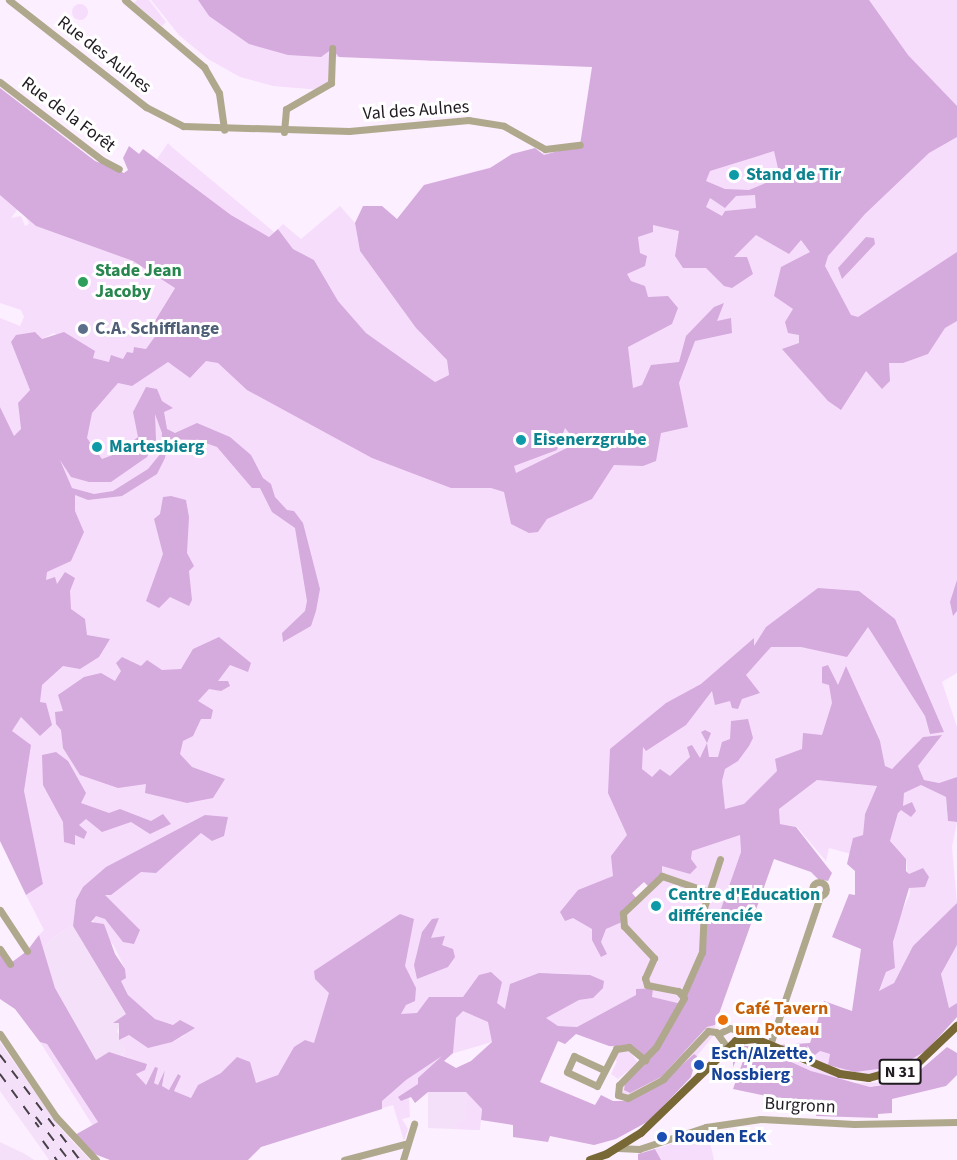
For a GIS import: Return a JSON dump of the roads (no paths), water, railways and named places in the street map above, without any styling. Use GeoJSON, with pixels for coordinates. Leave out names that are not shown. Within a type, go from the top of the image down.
{"type":"FeatureCollection","features":[{"type":"Feature","properties":{"kind":"main road","name":"N 31"},"geometry":{"type":"LineString","coordinates":[[726,1046],[746,1039],[770,1045],[840,1074],[869,1078],[915,1065],[957,1026]]}},
{"type":"Feature","properties":{"kind":"main road"},"geometry":{"type":"LineString","coordinates":[[590,1160],[632,1143],[726,1046]]}},
{"type":"Feature","properties":{"kind":"street","name":"Rue des Aulnes"},"geometry":{"type":"LineString","coordinates":[[9,0],[153,111]]}},
{"type":"Feature","properties":{"kind":"street"},"geometry":{"type":"LineString","coordinates":[[125,0],[204,67],[219,93],[224,130]]}},
{"type":"Feature","properties":{"kind":"street"},"geometry":{"type":"LineString","coordinates":[[284,132],[286,110],[331,83],[332,48]]}},
{"type":"Feature","properties":{"kind":"street","name":"Rue de la Forêt"},"geometry":{"type":"LineString","coordinates":[[0,82],[102,160],[120,169]]}},
{"type":"Feature","properties":{"kind":"street","name":"Val des Aulnes"},"geometry":{"type":"LineString","coordinates":[[153,111],[183,126],[284,132],[349,131],[468,120],[504,126],[545,149],[580,145]]}},
{"type":"Feature","properties":{"kind":"street"},"geometry":{"type":"LineString","coordinates":[[720,859],[704,908],[702,952],[675,1019],[645,1060],[619,1085],[617,1092],[621,1098],[640,1093],[663,1079],[708,1031],[718,1034],[726,1046]]}},
{"type":"Feature","properties":{"kind":"street"},"geometry":{"type":"LineString","coordinates":[[683,995],[646,985],[645,978],[654,958],[624,926],[622,916],[662,876],[709,892]]}},
{"type":"Feature","properties":{"kind":"street"},"geometry":{"type":"LineString","coordinates":[[770,1045],[820,896]]}},
{"type":"Feature","properties":{"kind":"street"},"geometry":{"type":"LineString","coordinates":[[0,910],[27,951]]}},
{"type":"Feature","properties":{"kind":"street"},"geometry":{"type":"LineString","coordinates":[[0,949],[10,964]]}},
{"type":"Feature","properties":{"kind":"street"},"geometry":{"type":"LineString","coordinates":[[718,1034],[730,1028],[742,1032]]}},
{"type":"Feature","properties":{"kind":"street"},"geometry":{"type":"LineString","coordinates":[[0,1034],[63,1126],[96,1160]]}},
{"type":"Feature","properties":{"kind":"street"},"geometry":{"type":"LineString","coordinates":[[604,1070],[574,1056],[567,1072],[597,1086],[604,1070],[611,1054],[623,1047],[645,1060]]}},
{"type":"Feature","properties":{"kind":"street","name":"Burgronn"},"geometry":{"type":"LineString","coordinates":[[632,1143],[645,1147],[706,1127],[760,1119],[854,1124],[956,1120]]}},
{"type":"Feature","properties":{"kind":"street"},"geometry":{"type":"LineString","coordinates":[[403,1160],[414,1124]]}},
{"type":"Feature","properties":{"kind":"street"},"geometry":{"type":"LineString","coordinates":[[344,1160],[408,1143]]}},
{"type":"Feature","properties":{"kind":"railway"},"geometry":{"type":"LineString","coordinates":[[0,1055],[80,1160]]}},
{"type":"Feature","properties":{"kind":"railway"},"geometry":{"type":"LineString","coordinates":[[0,1074],[39,1127]]}},
{"type":"Feature","properties":{"kind":"railway"},"geometry":{"type":"LineString","coordinates":[[36,1117],[69,1160]]}},
{"type":"Feature","properties":{"kind":"railway"},"geometry":{"type":"LineString","coordinates":[[43,1141],[57,1160]]}},
{"type":"Feature","properties":{"kind":"place","name":"Stand de Tir"},"geometry":{"type":"Point","coordinates":[734,175]}},
{"type":"Feature","properties":{"kind":"place","name":"Stade Jean Jacoby"},"geometry":{"type":"Point","coordinates":[83,282]}},
{"type":"Feature","properties":{"kind":"place","name":"C.A. Schifflange"},"geometry":{"type":"Point","coordinates":[83,329]}},
{"type":"Feature","properties":{"kind":"place","name":"Eisenerzgrube"},"geometry":{"type":"Point","coordinates":[521,440]}},
{"type":"Feature","properties":{"kind":"place","name":"Martesbierg"},"geometry":{"type":"Point","coordinates":[97,447]}},
{"type":"Feature","properties":{"kind":"place","name":"Centre d'Education différenciée"},"geometry":{"type":"Point","coordinates":[656,906]}},
{"type":"Feature","properties":{"kind":"place","name":"Café Tavern um Poteau"},"geometry":{"type":"Point","coordinates":[723,1020]}},
{"type":"Feature","properties":{"kind":"place","name":"Esch/Alzette, Nossbierg"},"geometry":{"type":"Point","coordinates":[699,1065]}},
{"type":"Feature","properties":{"kind":"place","name":"Rouden Eck"},"geometry":{"type":"Point","coordinates":[662,1137]}}]}
